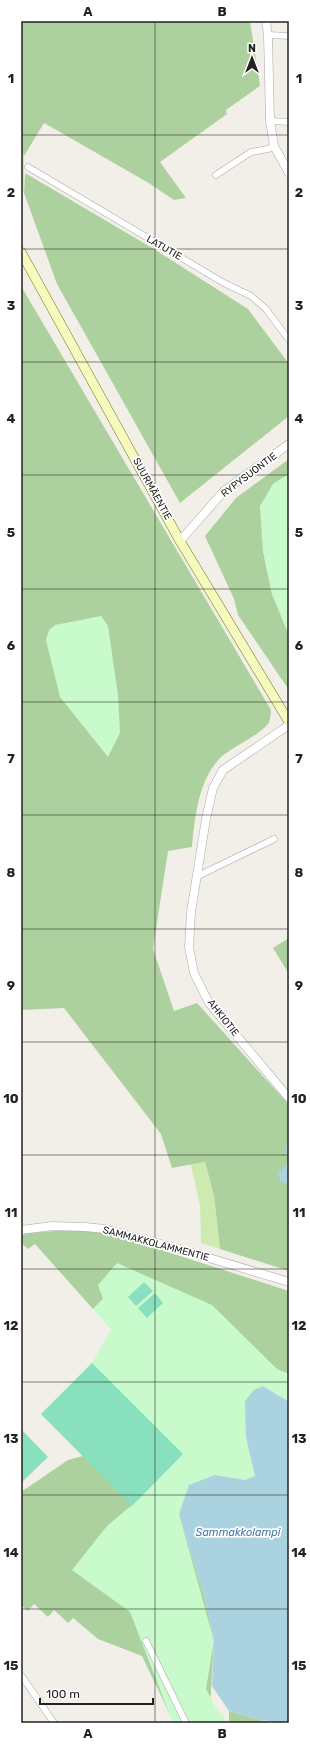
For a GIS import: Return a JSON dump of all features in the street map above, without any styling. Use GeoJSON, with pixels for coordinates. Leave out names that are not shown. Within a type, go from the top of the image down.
{"type":"FeatureCollection","features":[{"type":"Feature","properties":{"kind":"main road","name":"SUURMÄENTIE"},"geometry":{"type":"LineString","coordinates":[[21,252],[180,541],[289,722]]}},
{"type":"Feature","properties":{"kind":"street"},"geometry":{"type":"LineString","coordinates":[[266,21],[268,35],[270,121],[274,146],[289,173]]}},
{"type":"Feature","properties":{"kind":"street"},"geometry":{"type":"LineString","coordinates":[[268,35],[289,36]]}},
{"type":"Feature","properties":{"kind":"street"},"geometry":{"type":"LineString","coordinates":[[270,121],[289,122]]}},
{"type":"Feature","properties":{"kind":"street"},"geometry":{"type":"LineString","coordinates":[[216,175],[251,152],[268,149],[274,146]]}},
{"type":"Feature","properties":{"kind":"street","name":"LATUTIE"},"geometry":{"type":"LineString","coordinates":[[28,167],[217,279],[251,296],[266,309],[289,340]]}},
{"type":"Feature","properties":{"kind":"street","name":"RYPYSUONTIE"},"geometry":{"type":"LineString","coordinates":[[180,541],[224,491],[288,445]]}},
{"type":"Feature","properties":{"kind":"street","name":"AHKIOTIE"},"geometry":{"type":"LineString","coordinates":[[289,725],[223,770],[213,788],[206,819],[191,912],[188,947],[194,972],[209,1003],[289,1098]]}},
{"type":"Feature","properties":{"kind":"street"},"geometry":{"type":"LineString","coordinates":[[198,876],[274,839]]}},
{"type":"Feature","properties":{"kind":"street","name":"SAMMAKKOLAMMENTIE"},"geometry":{"type":"LineString","coordinates":[[21,1230],[52,1226],[105,1229],[176,1248],[289,1282]]}},
{"type":"Feature","properties":{"kind":"street"},"geometry":{"type":"LineString","coordinates":[[146,1641],[186,1723]]}},
{"type":"Feature","properties":{"kind":"street"},"geometry":{"type":"LineString","coordinates":[[21,1675],[52,1722]]}},
{"type":"Feature","properties":{"kind":"green space"},"geometry":{"type":"Polygon","coordinates":[[[21,21],[250,21],[260,86],[226,110],[227,114],[160,162],[186,198],[174,200],[147,182],[44,123],[24,156],[21,150],[21,21]]]}},
{"type":"Feature","properties":{"kind":"green space"},"geometry":{"type":"Polygon","coordinates":[[[21,150],[24,156],[24,193],[21,189],[21,150]]]}},
{"type":"Feature","properties":{"kind":"green space"},"geometry":{"type":"Polygon","coordinates":[[[25,173],[154,249],[248,309],[289,364],[289,416],[180,503],[57,284],[24,193],[25,173]]]}},
{"type":"Feature","properties":{"kind":"green space"},"geometry":{"type":"Polygon","coordinates":[[[21,286],[271,710],[269,722],[266,727],[219,759],[206,778],[196,812],[192,847],[168,851],[153,949],[174,1011],[197,1003],[289,1105],[289,1145],[286,1145],[289,1162],[280,1181],[289,1184],[289,1271],[220,1249],[214,1196],[205,1162],[172,1168],[161,1134],[64,1008],[21,1010],[21,286]]]}},
{"type":"Feature","properties":{"kind":"green space"},"geometry":{"type":"Polygon","coordinates":[[[289,459],[289,474],[273,484],[263,551],[272,594],[289,635],[289,690],[238,615],[234,599],[205,536],[236,498],[289,459]]]}},
{"type":"Feature","properties":{"kind":"green space"},"geometry":{"type":"Polygon","coordinates":[[[289,474],[289,635],[272,594],[263,551],[260,506],[273,484],[289,474]]]}},
{"type":"Feature","properties":{"kind":"green space"},"geometry":{"type":"Polygon","coordinates":[[[101,616],[108,626],[118,695],[120,733],[108,757],[60,697],[46,640],[49,630],[55,625],[101,616]]]}},
{"type":"Feature","properties":{"kind":"green space"},"geometry":{"type":"Polygon","coordinates":[[[289,938],[289,974],[273,948],[289,938]]]}},
{"type":"Feature","properties":{"kind":"green space"},"geometry":{"type":"Polygon","coordinates":[[[205,1162],[214,1196],[220,1249],[201,1243],[200,1205],[191,1165],[205,1162]]]}},
{"type":"Feature","properties":{"kind":"green space"},"geometry":{"type":"Polygon","coordinates":[[[70,1230],[92,1231],[118,1236],[289,1291],[289,1374],[103,1299],[93,1309],[35,1244],[28,1249],[21,1240],[21,1236],[27,1233],[70,1230]]]}},
{"type":"Feature","properties":{"kind":"green space"},"geometry":{"type":"Polygon","coordinates":[[[117,1263],[212,1305],[279,1371],[289,1374],[289,1402],[263,1386],[246,1437],[255,1476],[245,1480],[215,1475],[179,1514],[214,1641],[206,1689],[217,1710],[229,1723],[173,1723],[130,1612],[72,1570],[107,1526],[132,1505],[41,1414],[92,1363],[111,1329],[93,1309],[103,1299],[98,1285],[117,1263]]]}},
{"type":"Feature","properties":{"kind":"green space"},"geometry":{"type":"Polygon","coordinates":[[[144,1282],[153,1291],[136,1306],[128,1297],[144,1282]]]}},
{"type":"Feature","properties":{"kind":"green space"},"geometry":{"type":"Polygon","coordinates":[[[155,1293],[163,1303],[147,1318],[138,1308],[155,1293]]]}},
{"type":"Feature","properties":{"kind":"green space"},"geometry":{"type":"Polygon","coordinates":[[[92,1363],[183,1454],[132,1506],[41,1414],[92,1363]]]}},
{"type":"Feature","properties":{"kind":"green space"},"geometry":{"type":"Polygon","coordinates":[[[21,1429],[48,1457],[21,1483],[21,1429]]]}},
{"type":"Feature","properties":{"kind":"green space"},"geometry":{"type":"Polygon","coordinates":[[[83,1456],[132,1505],[179,1514],[205,1599],[214,1641],[209,1723],[174,1723],[142,1656],[98,1639],[73,1618],[68,1623],[54,1610],[48,1617],[34,1604],[28,1611],[21,1605],[21,1492],[68,1460],[83,1456]]]}},
{"type":"Feature","properties":{"kind":"green space"},"geometry":{"type":"Polygon","coordinates":[[[229,1711],[260,1720],[276,1723],[229,1723],[229,1711]]]}},
{"type":"Feature","properties":{"kind":"water"},"geometry":{"type":"Polygon","coordinates":[[[286,1145],[289,1145],[289,1184],[280,1182],[278,1172],[286,1166],[288,1160],[286,1145]]]}},
{"type":"Feature","properties":{"kind":"water","name":"Sammakkolampi"},"geometry":{"type":"Polygon","coordinates":[[[263,1386],[289,1402],[289,1723],[260,1720],[229,1711],[212,1686],[214,1641],[205,1599],[179,1514],[189,1485],[215,1475],[245,1480],[255,1476],[246,1437],[245,1401],[254,1390],[263,1386]]]}}]}
